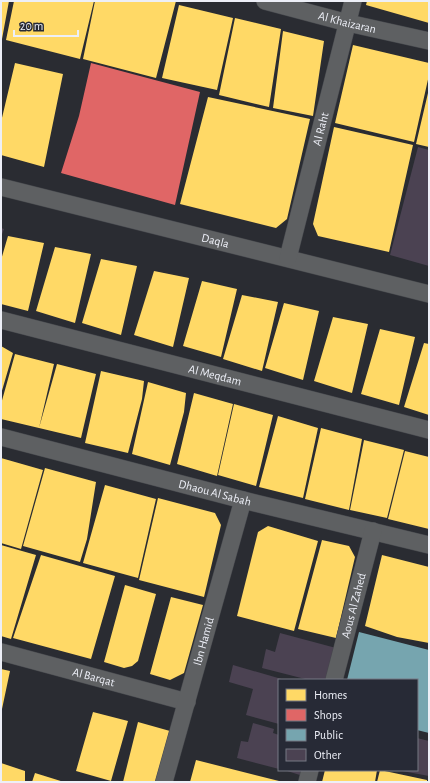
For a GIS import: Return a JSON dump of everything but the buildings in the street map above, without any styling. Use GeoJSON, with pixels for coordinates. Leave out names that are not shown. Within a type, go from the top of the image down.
{"type":"FeatureCollection","features":[{"type":"Feature","properties":{"kind":"street","name":"Al Khaizaran"},"geometry":{"type":"LineString","coordinates":[[265,1],[348,23],[429,41]]}},
{"type":"Feature","properties":{"kind":"street","name":"Al Raht"},"geometry":{"type":"LineString","coordinates":[[288,258],[353,1]]}},
{"type":"Feature","properties":{"kind":"street","name":"Daqla"},"geometry":{"type":"LineString","coordinates":[[1,187],[429,294]]}},
{"type":"Feature","properties":{"kind":"street","name":"Al Meqdam"},"geometry":{"type":"LineString","coordinates":[[1,320],[429,430]]}},
{"type":"Feature","properties":{"kind":"street","name":"Dhaou Al Sabah"},"geometry":{"type":"LineString","coordinates":[[1,437],[243,500],[429,545]]}},
{"type":"Feature","properties":{"kind":"street","name":"Ibn Hamid"},"geometry":{"type":"LineString","coordinates":[[164,782],[243,500]]}},
{"type":"Feature","properties":{"kind":"street","name":"Aous Al Zahed"},"geometry":{"type":"LineString","coordinates":[[334,679],[373,531]]}},
{"type":"Feature","properties":{"kind":"street","name":"Al Barqat"},"geometry":{"type":"LineString","coordinates":[[1,652],[187,702]]}},
{"type":"Feature","properties":{"kind":"street"},"geometry":{"type":"LineString","coordinates":[[307,782],[310,771]]}}]}
